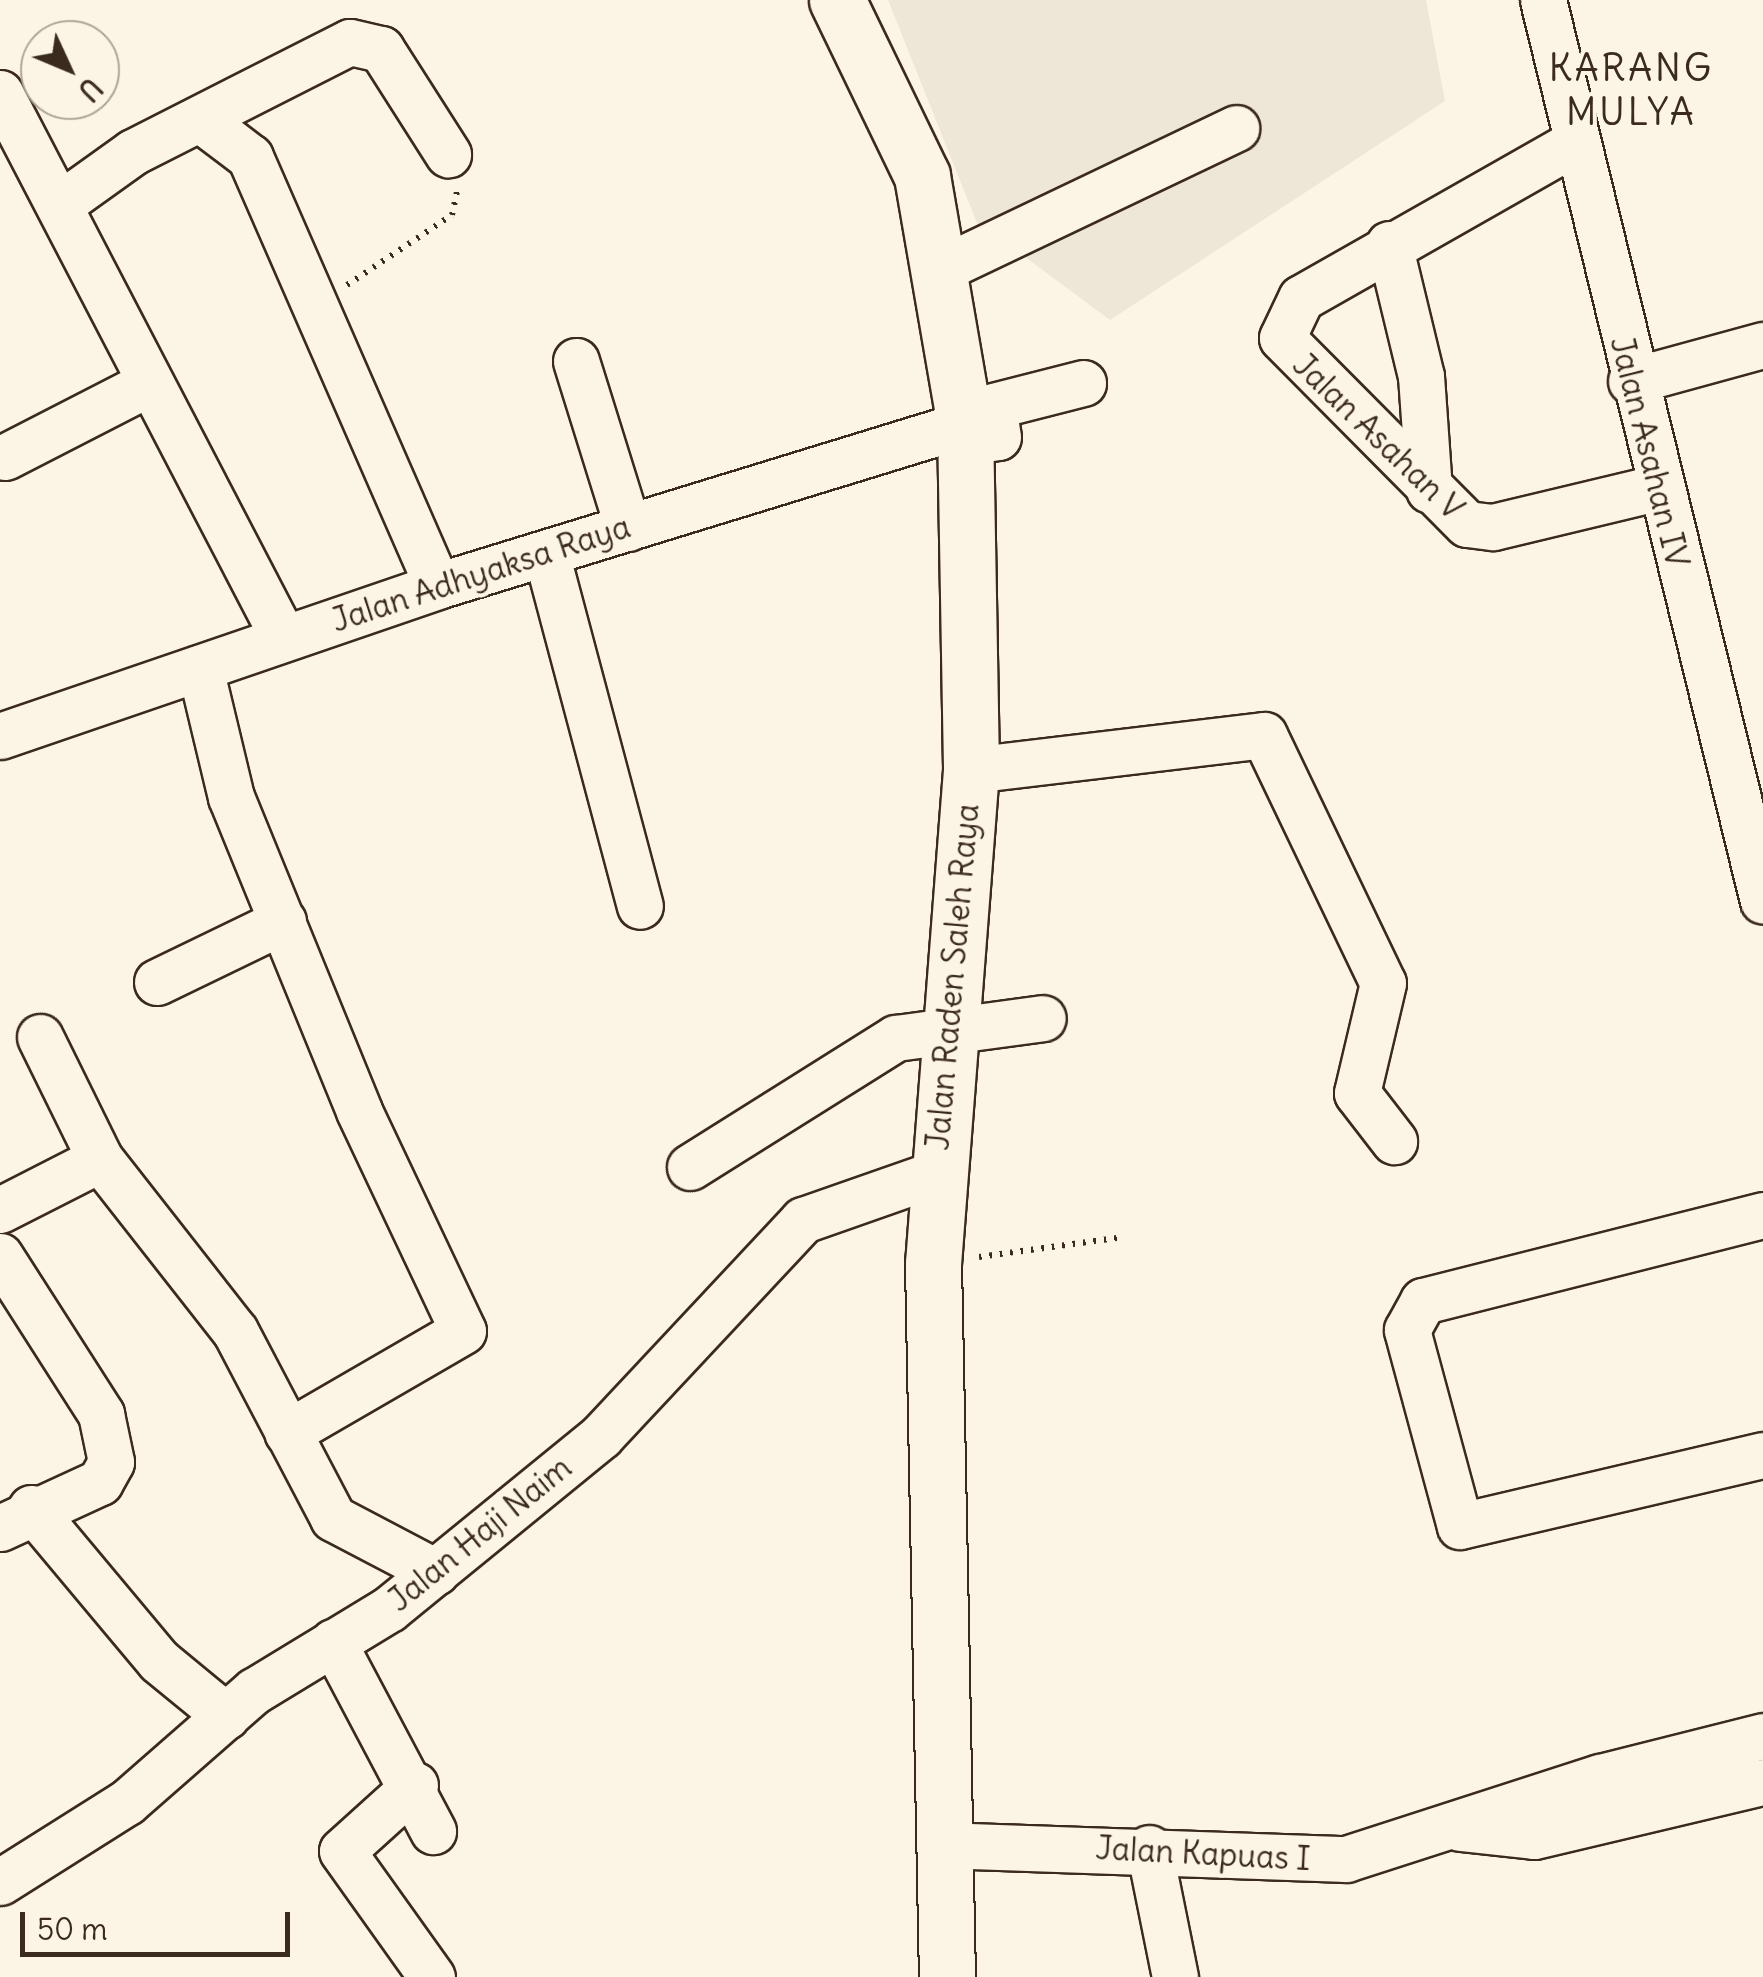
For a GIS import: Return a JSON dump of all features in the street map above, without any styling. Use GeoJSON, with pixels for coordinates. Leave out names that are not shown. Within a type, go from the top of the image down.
{"type":"FeatureCollection","features":[{"type":"Feature","properties":{"kind":"main road","name":"Jalan Raden Saleh Raya"},"geometry":{"type":"LineString","coordinates":[[837,0],[922,176],[943,268],[966,433],[971,770],[946,1030],[933,1263],[947,1977]]}},
{"type":"Feature","properties":{"kind":"street","name":"Jalan Asahan IV"},"geometry":{"type":"LineString","coordinates":[[1543,0],[1656,488],[1763,901]]}},
{"type":"Feature","properties":{"kind":"street"},"geometry":{"type":"LineString","coordinates":[[59,205],[133,152],[369,40],[448,154]]}},
{"type":"Feature","properties":{"kind":"street"},"geometry":{"type":"LineString","coordinates":[[0,93],[13,148],[59,205],[283,637]]}},
{"type":"Feature","properties":{"kind":"street"},"geometry":{"type":"LineString","coordinates":[[200,119],[250,157],[437,586]]}},
{"type":"Feature","properties":{"kind":"street"},"geometry":{"type":"LineString","coordinates":[[943,268],[1236,128]]}},
{"type":"Feature","properties":{"kind":"street","name":"Jalan Asahan V"},"geometry":{"type":"LineString","coordinates":[[1574,143],[1389,244],[1301,298],[1282,338],[1429,490],[1480,528],[1656,488]]}},
{"type":"Feature","properties":{"kind":"street"},"geometry":{"type":"LineString","coordinates":[[1389,244],[1421,376],[1429,490]]}},
{"type":"Feature","properties":{"kind":"street"},"geometry":{"type":"LineString","coordinates":[[1631,381],[1763,344]]}},
{"type":"Feature","properties":{"kind":"street"},"geometry":{"type":"LineString","coordinates":[[576,362],[628,528]]}},
{"type":"Feature","properties":{"kind":"street"},"geometry":{"type":"LineString","coordinates":[[5,457],[149,383]]}},
{"type":"Feature","properties":{"kind":"street"},"geometry":{"type":"LineString","coordinates":[[966,433],[998,437],[992,406],[1083,383]]}},
{"type":"Feature","properties":{"kind":"street","name":"Jalan Adhyaksa Raya"},"geometry":{"type":"LineString","coordinates":[[0,736],[437,586],[966,433]]}},
{"type":"Feature","properties":{"kind":"street"},"geometry":{"type":"LineString","coordinates":[[546,553],[640,906]]}},
{"type":"Feature","properties":{"kind":"street"},"geometry":{"type":"LineString","coordinates":[[200,668],[231,797],[322,1020],[463,1331],[287,1433]]}},
{"type":"Feature","properties":{"kind":"street"},"geometry":{"type":"LineString","coordinates":[[971,770],[1264,735],[1383,983],[1358,1093],[1394,1141]]}},
{"type":"Feature","properties":{"kind":"street"},"geometry":{"type":"LineString","coordinates":[[156,982],[283,921]]}},
{"type":"Feature","properties":{"kind":"street"},"geometry":{"type":"LineString","coordinates":[[690,1167],[856,1058],[946,1030],[1043,1018]]}},
{"type":"Feature","properties":{"kind":"street"},"geometry":{"type":"LineString","coordinates":[[40,1037],[100,1159],[235,1330],[333,1518],[436,1572]]}},
{"type":"Feature","properties":{"kind":"street"},"geometry":{"type":"LineString","coordinates":[[0,1210],[100,1159]]}},
{"type":"Feature","properties":{"kind":"street","name":"Jalan Haji Naim"},"geometry":{"type":"LineString","coordinates":[[0,1882],[86,1832],[226,1716],[436,1572],[601,1436],[803,1220],[937,1173]]}},
{"type":"Feature","properties":{"kind":"street"},"geometry":{"type":"LineString","coordinates":[[1763,1215],[1423,1300],[1407,1330],[1460,1526],[1763,1455]]}},
{"type":"Feature","properties":{"kind":"street"},"geometry":{"type":"LineString","coordinates":[[0,1256],[101,1414],[110,1473],[16,1518],[159,1662],[226,1716]]}},
{"type":"Feature","properties":{"kind":"street"},"geometry":{"type":"LineString","coordinates":[[333,1642],[415,1786],[433,1831]]}},
{"type":"Feature","properties":{"kind":"street","name":"Jalan Kapuas I"},"geometry":{"type":"LineString","coordinates":[[942,1844],[1149,1848],[1319,1862],[1460,1828],[1600,1776],[1763,1736]]}},
{"type":"Feature","properties":{"kind":"street","name":"Jalan Kapuas I"},"geometry":{"type":"LineString","coordinates":[[1460,1828],[1534,1836],[1763,1782]]}},
{"type":"Feature","properties":{"kind":"street"},"geometry":{"type":"LineString","coordinates":[[415,1786],[342,1851],[432,1977]]}},
{"type":"Feature","properties":{"kind":"street"},"geometry":{"type":"LineString","coordinates":[[1149,1848],[1175,1977]]}},
{"type":"Feature","properties":{"kind":"path"},"geometry":{"type":"LineString","coordinates":[[317,306],[452,215],[460,197],[448,154]]}},
{"type":"Feature","properties":{"kind":"path"},"geometry":{"type":"LineString","coordinates":[[933,1263],[1124,1237]]}},
{"type":"Feature","properties":{"kind":"shaded area"},"geometry":{"type":"Polygon","coordinates":[[[888,0],[1426,0],[1445,101],[1110,320],[1021,254],[987,248],[888,0]]]}},
{"type":"Feature","properties":{"kind":"district","name":"KARANG MULYA"},"geometry":{"type":"Point","coordinates":[1631,90]}}]}
